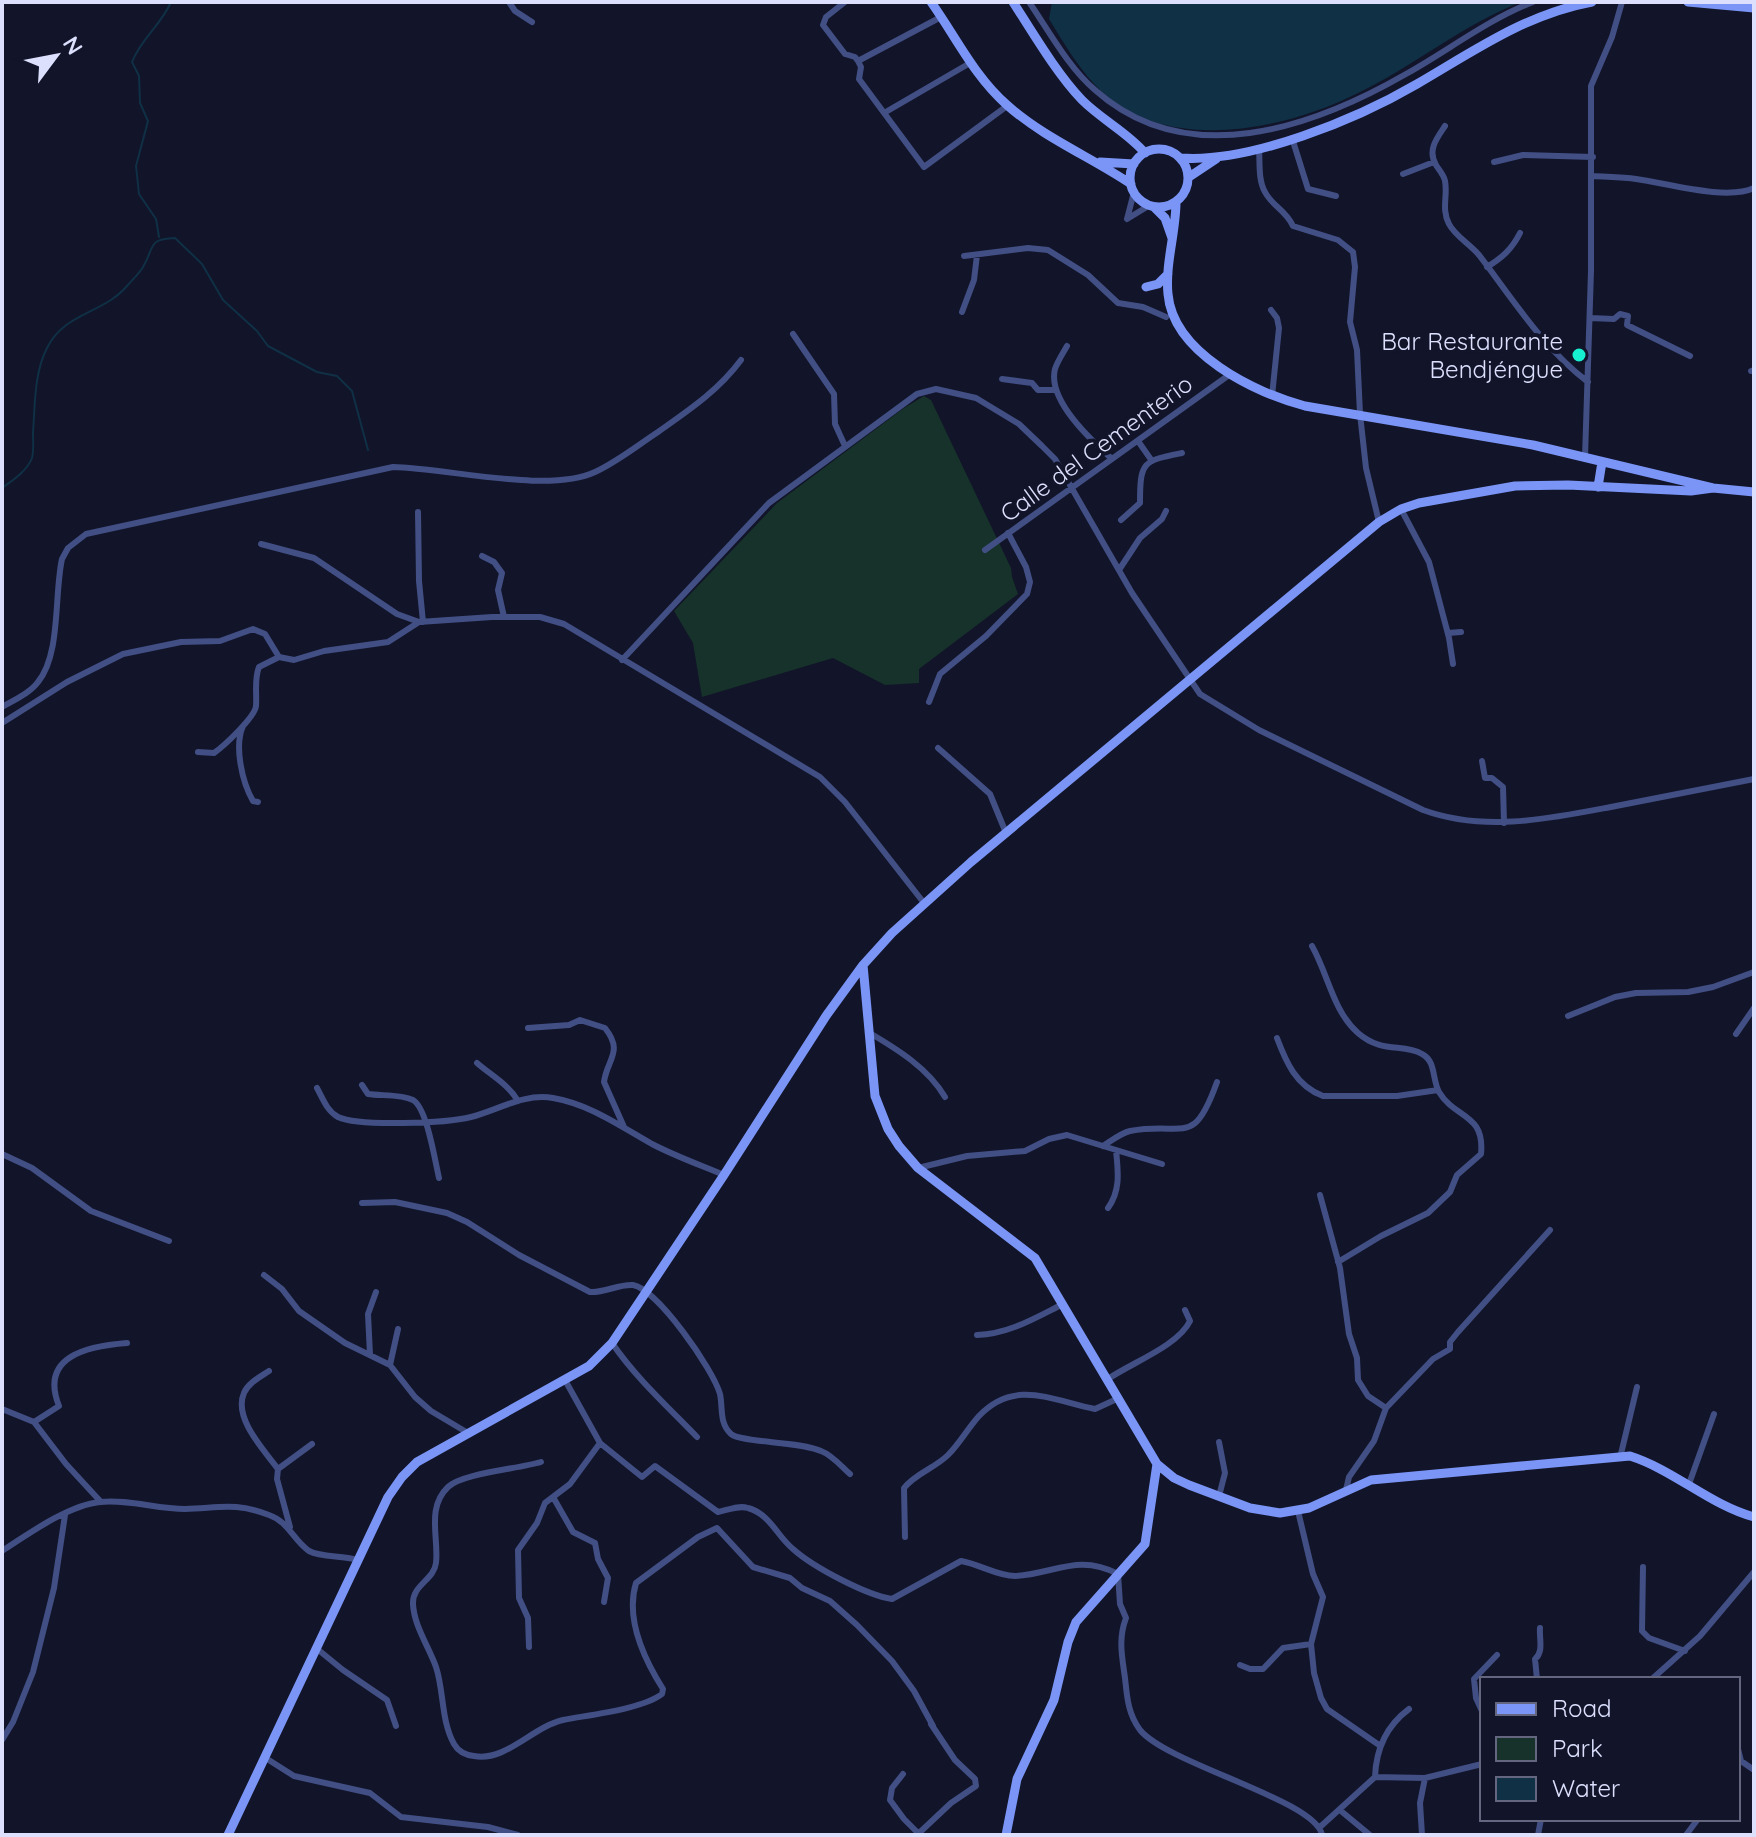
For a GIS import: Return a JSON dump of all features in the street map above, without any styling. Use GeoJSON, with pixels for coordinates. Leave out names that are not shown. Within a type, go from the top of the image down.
{"type":"FeatureCollection","features":[{"type":"Feature","properties":{"kind":"main road"},"geometry":{"type":"LineString","coordinates":[[931,2],[970,63],[1007,106],[1133,188],[1169,225],[1173,242]]}},
{"type":"Feature","properties":{"kind":"main road"},"geometry":{"type":"LineString","coordinates":[[1013,2],[1083,101],[1114,129],[1131,138],[1145,153]]}},
{"type":"Feature","properties":{"kind":"main road"},"geometry":{"type":"LineString","coordinates":[[1133,188],[1134,164],[1145,153],[1166,149],[1181,158],[1223,156],[1343,121],[1400,93],[1514,27],[1541,15],[1592,2]]}},
{"type":"Feature","properties":{"kind":"main road"},"geometry":{"type":"LineString","coordinates":[[1688,2],[1754,8]]}},
{"type":"Feature","properties":{"kind":"main road"},"geometry":{"type":"LineString","coordinates":[[1189,177],[1223,156]]}},
{"type":"Feature","properties":{"kind":"main road"},"geometry":{"type":"LineString","coordinates":[[1152,206],[1176,202],[1186,191],[1189,177],[1181,158]]}},
{"type":"Feature","properties":{"kind":"main road"},"geometry":{"type":"LineString","coordinates":[[1093,160],[1134,164]]}},
{"type":"Feature","properties":{"kind":"main road"},"geometry":{"type":"LineString","coordinates":[[1176,202],[1168,296],[1181,327],[1229,375],[1272,396],[1305,406],[1533,445],[1713,488],[1754,492]]}},
{"type":"Feature","properties":{"kind":"main road"},"geometry":{"type":"LineString","coordinates":[[1146,287],[1162,281],[1169,271]]}},
{"type":"Feature","properties":{"kind":"main road"},"geometry":{"type":"LineString","coordinates":[[1598,487],[1602,462]]}},
{"type":"Feature","properties":{"kind":"main road"},"geometry":{"type":"LineString","coordinates":[[228,1835],[357,1560],[388,1497],[402,1477],[417,1462],[589,1366],[612,1343],[826,1016],[863,965],[924,903],[1379,522],[1401,509],[1445,497],[1515,486],[1691,491],[1713,488]]}},
{"type":"Feature","properties":{"kind":"main road"},"geometry":{"type":"LineString","coordinates":[[863,965],[871,1067],[880,1111],[899,1146],[918,1168],[1025,1249],[1046,1274],[1157,1464],[1174,1478],[1265,1512],[1298,1511],[1321,1504],[1371,1480],[1630,1456],[1754,1517]]}},
{"type":"Feature","properties":{"kind":"main road"},"geometry":{"type":"LineString","coordinates":[[1006,1835],[1017,1779],[1054,1700],[1076,1622],[1145,1544],[1157,1464]]}},
{"type":"Feature","properties":{"kind":"street"},"geometry":{"type":"LineString","coordinates":[[509,2],[515,11],[532,22]]}},
{"type":"Feature","properties":{"kind":"street"},"geometry":{"type":"LineString","coordinates":[[845,2],[826,17],[823,25],[845,54],[858,61],[861,67],[859,79],[924,167],[1007,106]]}},
{"type":"Feature","properties":{"kind":"street"},"geometry":{"type":"LineString","coordinates":[[1029,2],[1091,87],[1117,109],[1127,116],[1161,128],[1187,135],[1211,136],[1243,135],[1332,111],[1407,73],[1508,12],[1533,2]]}},
{"type":"Feature","properties":{"kind":"street"},"geometry":{"type":"LineString","coordinates":[[1585,457],[1593,176],[1591,86],[1612,37],[1622,2]]}},
{"type":"Feature","properties":{"kind":"street"},"geometry":{"type":"LineString","coordinates":[[858,61],[941,17]]}},
{"type":"Feature","properties":{"kind":"street"},"geometry":{"type":"LineString","coordinates":[[884,113],[970,63]]}},
{"type":"Feature","properties":{"kind":"street"},"geometry":{"type":"LineString","coordinates":[[1445,126],[1434,142],[1434,162],[1445,181],[1445,212],[1449,224],[1470,245],[1565,363],[1588,382]]}},
{"type":"Feature","properties":{"kind":"street"},"geometry":{"type":"LineString","coordinates":[[1292,138],[1308,189],[1336,196]]}},
{"type":"Feature","properties":{"kind":"street"},"geometry":{"type":"LineString","coordinates":[[1259,148],[1264,191],[1288,215],[1293,226],[1338,240],[1353,252],[1355,267],[1349,313],[1357,350],[1366,468],[1379,522]]}},
{"type":"Feature","properties":{"kind":"street"},"geometry":{"type":"LineString","coordinates":[[1494,162],[1523,155],[1593,157]]}},
{"type":"Feature","properties":{"kind":"street"},"geometry":{"type":"LineString","coordinates":[[1403,174],[1434,162]]}},
{"type":"Feature","properties":{"kind":"street"},"geometry":{"type":"LineString","coordinates":[[1593,176],[1736,192],[1754,188]]}},
{"type":"Feature","properties":{"kind":"street"},"geometry":{"type":"LineString","coordinates":[[1133,188],[1127,219],[1152,206]]}},
{"type":"Feature","properties":{"kind":"street"},"geometry":{"type":"LineString","coordinates":[[1487,267],[1513,247],[1520,233]]}},
{"type":"Feature","properties":{"kind":"street"},"geometry":{"type":"LineString","coordinates":[[964,256],[1028,248],[1048,250],[1088,275],[1118,303],[1143,307],[1166,317]]}},
{"type":"Feature","properties":{"kind":"street"},"geometry":{"type":"LineString","coordinates":[[962,312],[974,280],[977,255]]}},
{"type":"Feature","properties":{"kind":"street"},"geometry":{"type":"LineString","coordinates":[[1271,310],[1279,328],[1272,396]]}},
{"type":"Feature","properties":{"kind":"street"},"geometry":{"type":"LineString","coordinates":[[1590,318],[1614,319],[1620,314],[1628,316],[1627,325],[1690,356]]}},
{"type":"Feature","properties":{"kind":"street"},"geometry":{"type":"LineString","coordinates":[[793,334],[834,394],[835,424],[845,446]]}},
{"type":"Feature","properties":{"kind":"street"},"geometry":{"type":"LineString","coordinates":[[1067,346],[1054,371],[1056,390],[1080,429],[1112,459]]}},
{"type":"Feature","properties":{"kind":"street"},"geometry":{"type":"LineString","coordinates":[[2,707],[29,691],[43,676],[52,647],[62,559],[68,548],[86,534],[393,467],[501,479],[561,480],[582,477],[607,466],[697,405],[717,389],[741,360]]}},
{"type":"Feature","properties":{"kind":"street","name":"Calle del Cementerio"},"geometry":{"type":"LineString","coordinates":[[985,550],[1229,375]]}},
{"type":"Feature","properties":{"kind":"street"},"geometry":{"type":"LineString","coordinates":[[1002,379],[1032,383],[1038,390],[1056,390]]}},
{"type":"Feature","properties":{"kind":"street"},"geometry":{"type":"LineString","coordinates":[[622,660],[769,503],[917,394],[936,389],[976,398],[1019,424],[1055,459],[1119,570],[1200,694],[1248,723],[1423,810],[1445,818],[1504,823],[1551,818],[1754,779]]}},
{"type":"Feature","properties":{"kind":"street"},"geometry":{"type":"LineString","coordinates":[[1138,441],[1152,461]]}},
{"type":"Feature","properties":{"kind":"street"},"geometry":{"type":"LineString","coordinates":[[1121,520],[1140,503],[1140,478],[1145,465],[1182,453]]}},
{"type":"Feature","properties":{"kind":"street"},"geometry":{"type":"LineString","coordinates":[[1401,509],[1429,562],[1453,664]]}},
{"type":"Feature","properties":{"kind":"street"},"geometry":{"type":"LineString","coordinates":[[1119,570],[1140,538],[1162,519],[1166,511]]}},
{"type":"Feature","properties":{"kind":"street"},"geometry":{"type":"LineString","coordinates":[[418,512],[421,622]]}},
{"type":"Feature","properties":{"kind":"street"},"geometry":{"type":"LineString","coordinates":[[929,702],[940,674],[986,636],[1027,594],[1030,582],[1026,567],[1008,533]]}},
{"type":"Feature","properties":{"kind":"street"},"geometry":{"type":"LineString","coordinates":[[261,544],[314,558],[397,614],[421,622],[504,617],[549,618],[820,777],[845,802],[924,903]]}},
{"type":"Feature","properties":{"kind":"street"},"geometry":{"type":"LineString","coordinates":[[482,556],[494,562],[502,573],[498,590],[504,617]]}},
{"type":"Feature","properties":{"kind":"street"},"geometry":{"type":"LineString","coordinates":[[198,752],[214,753],[255,712],[257,671],[279,657],[294,660],[324,651],[388,642],[421,622]]}},
{"type":"Feature","properties":{"kind":"street"},"geometry":{"type":"LineString","coordinates":[[2,723],[67,682],[117,657],[148,648],[181,642],[220,641],[253,629],[265,634],[279,657]]}},
{"type":"Feature","properties":{"kind":"street"},"geometry":{"type":"LineString","coordinates":[[1448,633],[1461,632]]}},
{"type":"Feature","properties":{"kind":"street"},"geometry":{"type":"LineString","coordinates":[[245,723],[239,744],[247,790],[253,801],[258,802]]}},
{"type":"Feature","properties":{"kind":"street"},"geometry":{"type":"LineString","coordinates":[[938,748],[990,794],[1006,833]]}},
{"type":"Feature","properties":{"kind":"street"},"geometry":{"type":"LineString","coordinates":[[1482,761],[1485,778],[1492,778],[1503,787],[1504,823]]}},
{"type":"Feature","properties":{"kind":"street"},"geometry":{"type":"LineString","coordinates":[[1312,946],[1338,1007],[1359,1034],[1386,1048],[1427,1056],[1438,1090],[1448,1104],[1473,1121],[1483,1139],[1481,1154],[1457,1175],[1450,1192],[1428,1213],[1338,1262]]}},
{"type":"Feature","properties":{"kind":"street"},"geometry":{"type":"LineString","coordinates":[[1568,1016],[1615,997],[1636,993],[1688,992],[1752,973],[1754,984]]}},
{"type":"Feature","properties":{"kind":"street"},"geometry":{"type":"LineString","coordinates":[[1736,1034],[1754,1008]]}},
{"type":"Feature","properties":{"kind":"street"},"geometry":{"type":"LineString","coordinates":[[528,1028],[569,1025],[580,1020],[605,1028],[613,1042],[614,1055],[604,1082],[624,1127]]}},
{"type":"Feature","properties":{"kind":"street"},"geometry":{"type":"LineString","coordinates":[[868,1032],[922,1068],[935,1080],[945,1097]]}},
{"type":"Feature","properties":{"kind":"street"},"geometry":{"type":"LineString","coordinates":[[1277,1038],[1288,1066],[1297,1078],[1311,1092],[1323,1096],[1397,1096],[1438,1090]]}},
{"type":"Feature","properties":{"kind":"street"},"geometry":{"type":"LineString","coordinates":[[477,1063],[511,1089],[518,1101]]}},
{"type":"Feature","properties":{"kind":"street"},"geometry":{"type":"LineString","coordinates":[[1103,1146],[1132,1131],[1178,1130],[1196,1123],[1208,1108],[1217,1082]]}},
{"type":"Feature","properties":{"kind":"street"},"geometry":{"type":"LineString","coordinates":[[362,1085],[368,1094],[415,1101],[425,1121],[439,1178]]}},
{"type":"Feature","properties":{"kind":"street"},"geometry":{"type":"LineString","coordinates":[[317,1088],[328,1109],[337,1117],[394,1124],[469,1117],[518,1101],[554,1098],[583,1106],[653,1144],[724,1175]]}},
{"type":"Feature","properties":{"kind":"street"},"geometry":{"type":"LineString","coordinates":[[918,1168],[967,1156],[1025,1151],[1067,1135],[1162,1164]]}},
{"type":"Feature","properties":{"kind":"street"},"geometry":{"type":"LineString","coordinates":[[1108,1208],[1116,1198],[1118,1184],[1116,1150]]}},
{"type":"Feature","properties":{"kind":"street"},"geometry":{"type":"LineString","coordinates":[[2,1154],[32,1168],[91,1211],[169,1241]]}},
{"type":"Feature","properties":{"kind":"street"},"geometry":{"type":"LineString","coordinates":[[1320,1195],[1338,1262],[1349,1334],[1357,1358],[1358,1380],[1368,1396],[1386,1408]]}},
{"type":"Feature","properties":{"kind":"street"},"geometry":{"type":"LineString","coordinates":[[362,1203],[395,1202],[447,1213],[590,1292],[599,1293],[629,1285],[647,1292],[701,1356],[720,1396],[723,1422],[730,1433],[744,1440],[791,1443],[823,1451],[850,1474]]}},
{"type":"Feature","properties":{"kind":"street"},"geometry":{"type":"LineString","coordinates":[[1346,1490],[1349,1477],[1374,1441],[1386,1408],[1433,1359],[1450,1349],[1450,1342],[1458,1332],[1550,1230]]}},
{"type":"Feature","properties":{"kind":"street"},"geometry":{"type":"LineString","coordinates":[[264,1275],[282,1289],[299,1311],[345,1343],[390,1365],[415,1397],[431,1411],[468,1433]]}},
{"type":"Feature","properties":{"kind":"street"},"geometry":{"type":"LineString","coordinates":[[370,1355],[368,1314],[376,1292]]}},
{"type":"Feature","properties":{"kind":"street"},"geometry":{"type":"LineString","coordinates":[[977,1335],[1007,1330],[1063,1304]]}},
{"type":"Feature","properties":{"kind":"street"},"geometry":{"type":"LineString","coordinates":[[1108,1379],[1175,1338],[1190,1321],[1185,1310]]}},
{"type":"Feature","properties":{"kind":"street"},"geometry":{"type":"LineString","coordinates":[[390,1365],[398,1329]]}},
{"type":"Feature","properties":{"kind":"street"},"geometry":{"type":"LineString","coordinates":[[34,1422],[59,1406],[55,1393],[56,1369],[61,1363],[96,1348],[127,1343]]}},
{"type":"Feature","properties":{"kind":"street"},"geometry":{"type":"LineString","coordinates":[[612,1343],[658,1399],[697,1437]]}},
{"type":"Feature","properties":{"kind":"street"},"geometry":{"type":"LineString","coordinates":[[269,1371],[249,1385],[242,1405],[253,1435],[278,1469],[277,1479],[291,1530]]}},
{"type":"Feature","properties":{"kind":"street"},"geometry":{"type":"LineString","coordinates":[[565,1380],[600,1443],[642,1477],[655,1466],[720,1512],[738,1506],[753,1510],[779,1530],[796,1552],[859,1590],[892,1599],[961,1561],[1014,1576],[1058,1566],[1082,1565],[1106,1568],[1118,1574],[1120,1604],[1126,1618],[1120,1634],[1120,1648],[1128,1708],[1138,1727],[1147,1737],[1197,1765],[1294,1809],[1321,1831],[1375,1777],[1379,1745],[1395,1719],[1409,1709]]}},
{"type":"Feature","properties":{"kind":"street"},"geometry":{"type":"LineString","coordinates":[[1620,1458],[1637,1387]]}},
{"type":"Feature","properties":{"kind":"street"},"geometry":{"type":"LineString","coordinates":[[905,1537],[904,1488],[910,1480],[950,1454],[963,1434],[998,1400],[1008,1396],[1047,1395],[1095,1409],[1119,1398]]}},
{"type":"Feature","properties":{"kind":"street"},"geometry":{"type":"LineString","coordinates":[[2,1409],[34,1422],[66,1464],[101,1502]]}},
{"type":"Feature","properties":{"kind":"street"},"geometry":{"type":"LineString","coordinates":[[1689,1484],[1714,1414]]}},
{"type":"Feature","properties":{"kind":"street"},"geometry":{"type":"LineString","coordinates":[[1219,1442],[1225,1473],[1219,1496]]}},
{"type":"Feature","properties":{"kind":"street"},"geometry":{"type":"LineString","coordinates":[[529,1647],[528,1618],[519,1598],[517,1555],[537,1523],[540,1510],[570,1484],[600,1443]]}},
{"type":"Feature","properties":{"kind":"street"},"geometry":{"type":"LineString","coordinates":[[278,1469],[312,1444]]}},
{"type":"Feature","properties":{"kind":"street"},"geometry":{"type":"LineString","coordinates":[[541,1462],[466,1477],[452,1484],[444,1493],[434,1517],[436,1564],[417,1589],[413,1605],[436,1667],[449,1732],[456,1748],[475,1757],[489,1757],[560,1720],[614,1711],[648,1702],[662,1694],[663,1689],[640,1647],[634,1589],[640,1579],[712,1528],[717,1528],[753,1567],[790,1578],[802,1588],[830,1601],[857,1625],[892,1661],[914,1691],[955,1760],[975,1779],[976,1786],[951,1803],[918,1834],[890,1800],[892,1788],[903,1774]]}},
{"type":"Feature","properties":{"kind":"street"},"geometry":{"type":"LineString","coordinates":[[553,1497],[573,1532],[593,1542],[597,1548],[598,1559],[608,1578],[604,1602]]}},
{"type":"Feature","properties":{"kind":"street"},"geometry":{"type":"LineString","coordinates":[[2,1551],[79,1508],[101,1502],[185,1509],[221,1505],[246,1507],[274,1517],[317,1554],[343,1555],[357,1560]]}},
{"type":"Feature","properties":{"kind":"street"},"geometry":{"type":"LineString","coordinates":[[711,1507],[712,1528]]}},
{"type":"Feature","properties":{"kind":"street"},"geometry":{"type":"LineString","coordinates":[[1298,1511],[1313,1574],[1323,1597],[1311,1644],[1321,1698],[1327,1709],[1379,1745]]}},
{"type":"Feature","properties":{"kind":"street"},"geometry":{"type":"LineString","coordinates":[[2,1740],[8,1733],[33,1672],[54,1588],[65,1515]]}},
{"type":"Feature","properties":{"kind":"street"},"geometry":{"type":"LineString","coordinates":[[1643,1567],[1642,1631],[1649,1638],[1685,1651]]}},
{"type":"Feature","properties":{"kind":"street"},"geometry":{"type":"LineString","coordinates":[[1662,1676],[1754,1572]]}},
{"type":"Feature","properties":{"kind":"street"},"geometry":{"type":"LineString","coordinates":[[1537,1677],[1535,1659],[1539,1656],[1541,1645],[1540,1628]]}},
{"type":"Feature","properties":{"kind":"street"},"geometry":{"type":"LineString","coordinates":[[1240,1665],[1263,1669],[1283,1648],[1311,1644]]}},
{"type":"Feature","properties":{"kind":"street"},"geometry":{"type":"LineString","coordinates":[[316,1648],[387,1700],[396,1726]]}},
{"type":"Feature","properties":{"kind":"street"},"geometry":{"type":"LineString","coordinates":[[1480,1707],[1474,1679],[1497,1655]]}},
{"type":"Feature","properties":{"kind":"street"},"geometry":{"type":"LineString","coordinates":[[925,1716],[933,1726]]}},
{"type":"Feature","properties":{"kind":"street"},"geometry":{"type":"LineString","coordinates":[[264,1757],[294,1776],[370,1793],[401,1817],[488,1827],[518,1835]]}},
{"type":"Feature","properties":{"kind":"street"},"geometry":{"type":"LineString","coordinates":[[1375,1777],[1425,1778],[1480,1764]]}},
{"type":"Feature","properties":{"kind":"street"},"geometry":{"type":"LineString","coordinates":[[1422,1835],[1420,1803],[1425,1778]]}},
{"type":"Feature","properties":{"kind":"street"},"geometry":{"type":"LineString","coordinates":[[1341,1811],[1370,1835]]}},
{"type":"Feature","properties":{"kind":"green space"},"geometry":{"type":"Polygon","coordinates":[[[924,396],[931,400],[1011,568],[1018,594],[919,669],[919,683],[885,685],[833,658],[702,697],[693,643],[674,611],[777,503],[924,396]]]}},
{"type":"Feature","properties":{"kind":"water"},"geometry":{"type":"Polygon","coordinates":[[[1052,2],[1521,2],[1478,22],[1377,83],[1327,107],[1261,126],[1227,130],[1159,124],[1129,111],[1102,92],[1080,67],[1049,19],[1052,2]]]}},
{"type":"Feature","properties":{"kind":"waterway"},"geometry":{"type":"LineString","coordinates":[[159,237],[156,219],[139,194],[136,166],[148,121],[140,103],[139,76],[132,62],[171,2]]}},
{"type":"Feature","properties":{"kind":"waterway"},"geometry":{"type":"LineString","coordinates":[[2,488],[23,471],[32,458],[37,379],[47,348],[55,336],[127,286],[141,270],[156,242],[175,238],[202,264],[223,300],[257,331],[268,346],[317,372],[337,376],[352,391],[368,450]]}},
{"type":"Feature","properties":{"kind":"place","name":"Bar Restaurante Bendjéngue"},"geometry":{"type":"Point","coordinates":[1579,355]}}]}
